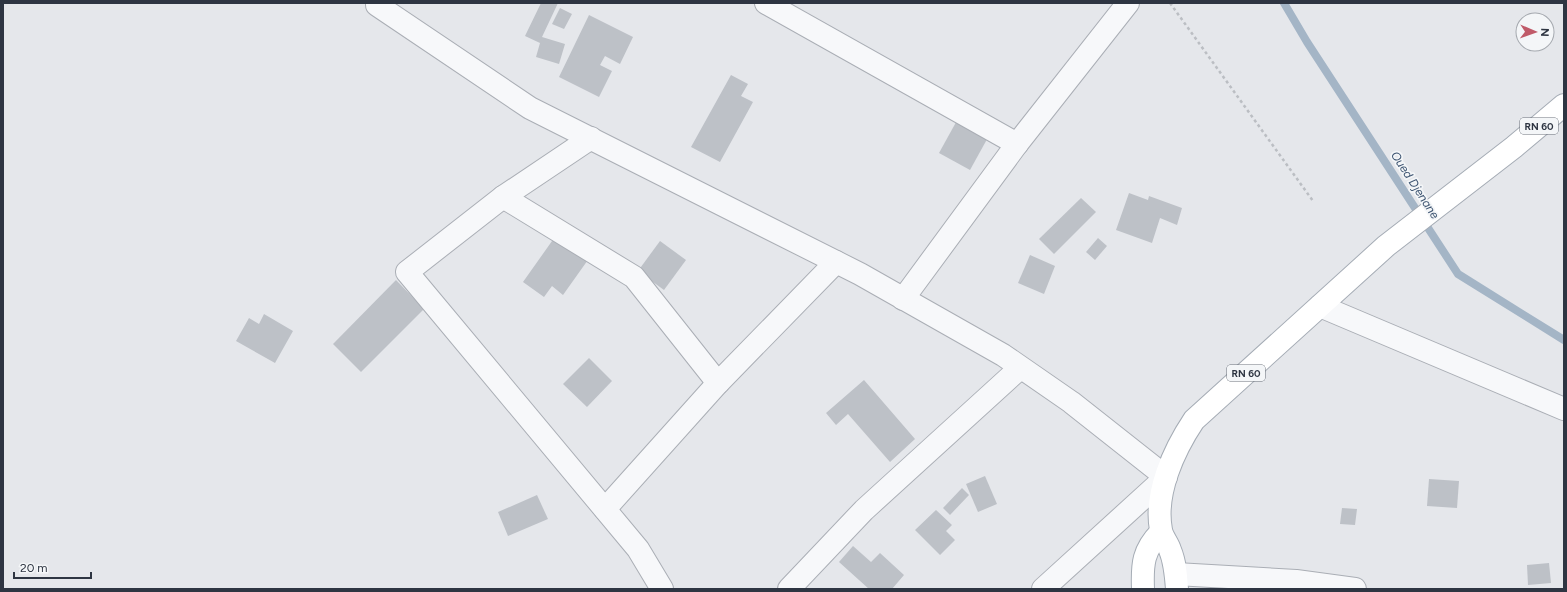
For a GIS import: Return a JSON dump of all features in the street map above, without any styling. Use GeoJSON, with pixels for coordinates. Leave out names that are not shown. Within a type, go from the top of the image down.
{"type":"FeatureCollection","features":[{"type":"Feature","properties":{"kind":"main road","name":"RN 60"},"geometry":{"type":"LineString","coordinates":[[1177,582],[1170,550],[1161,532],[1160,513],[1166,477],[1173,457],[1182,438],[1194,420],[1386,246],[1514,147],[1564,106]]}},
{"type":"Feature","properties":{"kind":"main road"},"geometry":{"type":"LineString","coordinates":[[1143,589],[1144,557],[1153,540],[1161,532]]}},
{"type":"Feature","properties":{"kind":"street"},"geometry":{"type":"LineString","coordinates":[[377,3],[377,6],[530,108],[836,262],[1003,355],[1071,402],[1166,477],[1043,589]]}},
{"type":"Feature","properties":{"kind":"street"},"geometry":{"type":"LineString","coordinates":[[766,3],[1017,144]]}},
{"type":"Feature","properties":{"kind":"street"},"geometry":{"type":"LineString","coordinates":[[903,298],[1017,144],[1128,3]]}},
{"type":"Feature","properties":{"kind":"street"},"geometry":{"type":"LineString","coordinates":[[591,138],[503,197],[407,272],[638,549],[662,589]]}},
{"type":"Feature","properties":{"kind":"street"},"geometry":{"type":"LineString","coordinates":[[503,197],[634,277],[718,383]]}},
{"type":"Feature","properties":{"kind":"street"},"geometry":{"type":"LineString","coordinates":[[605,509],[718,383],[836,262]]}},
{"type":"Feature","properties":{"kind":"street"},"geometry":{"type":"LineString","coordinates":[[1320,306],[1564,409]]}},
{"type":"Feature","properties":{"kind":"street"},"geometry":{"type":"LineString","coordinates":[[789,589],[864,510],[1020,368]]}},
{"type":"Feature","properties":{"kind":"street"},"geometry":{"type":"LineString","coordinates":[[1177,582],[1296,585],[1355,589]]}},
{"type":"Feature","properties":{"kind":"path"},"geometry":{"type":"LineString","coordinates":[[1170,3],[1313,201]]}},
{"type":"Feature","properties":{"kind":"building"},"geometry":{"type":"Polygon","coordinates":[[[541,3],[558,3],[542,37],[565,44],[559,64],[536,57],[540,43],[525,36],[541,3]]]}},
{"type":"Feature","properties":{"kind":"building"},"geometry":{"type":"Polygon","coordinates":[[[560,8],[572,14],[564,29],[552,24],[560,8]]]}},
{"type":"Feature","properties":{"kind":"building"},"geometry":{"type":"Polygon","coordinates":[[[589,15],[633,37],[620,64],[605,56],[600,65],[612,71],[599,97],[559,77],[589,15]]]}},
{"type":"Feature","properties":{"kind":"building"},"geometry":{"type":"Polygon","coordinates":[[[731,75],[748,84],[741,96],[753,102],[720,162],[691,147],[731,75]]]}},
{"type":"Feature","properties":{"kind":"building"},"geometry":{"type":"Polygon","coordinates":[[[960,115],[991,132],[970,170],[939,153],[960,115]]]}},
{"type":"Feature","properties":{"kind":"building"},"geometry":{"type":"Polygon","coordinates":[[[1129,193],[1148,200],[1149,196],[1182,208],[1177,225],[1160,218],[1152,243],[1116,230],[1129,193]]]}},
{"type":"Feature","properties":{"kind":"building"},"geometry":{"type":"Polygon","coordinates":[[[1081,198],[1096,212],[1054,254],[1039,239],[1081,198]]]}},
{"type":"Feature","properties":{"kind":"building"},"geometry":{"type":"Polygon","coordinates":[[[557,234],[590,257],[563,295],[552,286],[544,297],[523,282],[557,234]]]}},
{"type":"Feature","properties":{"kind":"building"},"geometry":{"type":"Polygon","coordinates":[[[1098,238],[1107,246],[1095,260],[1086,252],[1098,238]]]}},
{"type":"Feature","properties":{"kind":"building"},"geometry":{"type":"Polygon","coordinates":[[[660,241],[686,260],[664,290],[638,271],[660,241]]]}},
{"type":"Feature","properties":{"kind":"building"},"geometry":{"type":"Polygon","coordinates":[[[1030,255],[1055,266],[1044,294],[1018,283],[1030,255]]]}},
{"type":"Feature","properties":{"kind":"building"},"geometry":{"type":"Polygon","coordinates":[[[396,280],[424,309],[361,372],[333,344],[396,280]]]}},
{"type":"Feature","properties":{"kind":"building"},"geometry":{"type":"Polygon","coordinates":[[[264,314],[293,331],[275,363],[236,341],[249,318],[259,324],[264,314]]]}},
{"type":"Feature","properties":{"kind":"building"},"geometry":{"type":"Polygon","coordinates":[[[589,358],[612,381],[587,407],[563,384],[589,358]]]}},
{"type":"Feature","properties":{"kind":"building"},"geometry":{"type":"Polygon","coordinates":[[[864,380],[915,439],[890,462],[848,414],[836,425],[826,413],[864,380]]]}},
{"type":"Feature","properties":{"kind":"building"},"geometry":{"type":"Polygon","coordinates":[[[985,476],[997,504],[978,512],[966,484],[985,476]]]}},
{"type":"Feature","properties":{"kind":"building"},"geometry":{"type":"Polygon","coordinates":[[[1429,479],[1459,481],[1457,508],[1427,506],[1429,479]]]}},
{"type":"Feature","properties":{"kind":"building"},"geometry":{"type":"Polygon","coordinates":[[[962,488],[969,495],[950,515],[943,508],[962,488]]]}},
{"type":"Feature","properties":{"kind":"building"},"geometry":{"type":"Polygon","coordinates":[[[537,495],[548,519],[508,536],[498,512],[537,495]]]}},
{"type":"Feature","properties":{"kind":"building"},"geometry":{"type":"Polygon","coordinates":[[[1342,508],[1357,509],[1355,525],[1340,524],[1342,508]]]}},
{"type":"Feature","properties":{"kind":"building"},"geometry":{"type":"Polygon","coordinates":[[[936,510],[952,525],[946,531],[955,540],[940,555],[915,530],[936,510]]]}},
{"type":"Feature","properties":{"kind":"building"},"geometry":{"type":"Polygon","coordinates":[[[853,546],[871,562],[880,553],[904,575],[892,589],[869,589],[839,562],[853,546]]]}},
{"type":"Feature","properties":{"kind":"building"},"geometry":{"type":"Polygon","coordinates":[[[1549,563],[1551,583],[1528,585],[1527,565],[1549,563]]]}},
{"type":"Feature","properties":{"kind":"waterway","name":"Oued Djenane"},"geometry":{"type":"LineString","coordinates":[[1284,3],[1307,42],[1458,274],[1564,340]]}}]}
